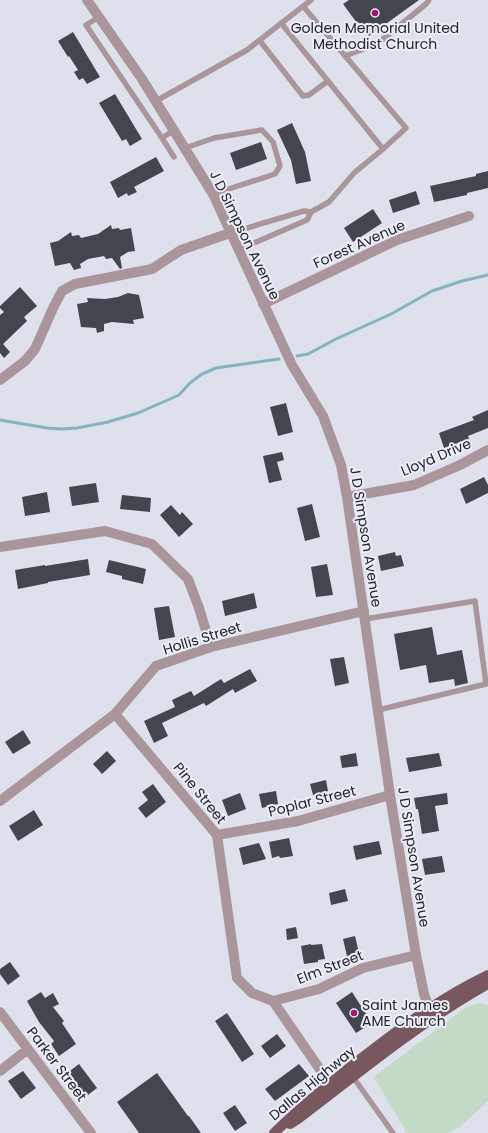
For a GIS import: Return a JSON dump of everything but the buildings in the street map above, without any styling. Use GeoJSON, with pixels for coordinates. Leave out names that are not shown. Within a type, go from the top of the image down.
{"type":"FeatureCollection","features":[{"type":"Feature","properties":{"kind":"main road","name":"Dallas Highway"},"geometry":{"type":"LineString","coordinates":[[275,1133],[298,1119],[353,1077],[459,990],[488,975]]}},
{"type":"Feature","properties":{"kind":"main road","name":"Dallas Highway"},"geometry":{"type":"LineString","coordinates":[[275,1133],[294,1114],[376,1047],[432,1013],[488,984]]}},
{"type":"Feature","properties":{"kind":"street","name":"J D Simpson Avenue"},"geometry":{"type":"LineString","coordinates":[[87,0],[142,78],[213,194],[292,365],[323,416],[340,465],[347,497],[390,795],[416,955],[424,994],[432,1013]]}},
{"type":"Feature","properties":{"kind":"street","name":"Forest Avenue"},"geometry":{"type":"LineString","coordinates":[[263,304],[397,240],[468,216]]}},
{"type":"Feature","properties":{"kind":"street"},"geometry":{"type":"LineString","coordinates":[[0,380],[25,361],[35,349],[62,291],[75,284],[152,269],[181,250],[230,233]]}},
{"type":"Feature","properties":{"kind":"street","name":"Lloyd Drive"},"geometry":{"type":"LineString","coordinates":[[347,497],[414,485],[460,465],[488,450]]}},
{"type":"Feature","properties":{"kind":"street"},"geometry":{"type":"LineString","coordinates":[[0,547],[105,530],[152,544],[188,579],[211,647]]}},
{"type":"Feature","properties":{"kind":"street","name":"Hollis Street"},"geometry":{"type":"LineString","coordinates":[[0,801],[116,714],[156,666],[211,647],[364,615]]}},
{"type":"Feature","properties":{"kind":"street","name":"Pine Street"},"geometry":{"type":"LineString","coordinates":[[116,714],[217,835],[237,978],[252,993],[273,1002]]}},
{"type":"Feature","properties":{"kind":"street","name":"Poplar Street"},"geometry":{"type":"LineString","coordinates":[[217,835],[298,822],[390,795]]}},
{"type":"Feature","properties":{"kind":"street","name":"Elm Street"},"geometry":{"type":"LineString","coordinates":[[273,1002],[319,989],[363,968],[416,955]]}},
{"type":"Feature","properties":{"kind":"street"},"geometry":{"type":"LineString","coordinates":[[273,1002],[330,1084]]}},
{"type":"Feature","properties":{"kind":"street","name":"Parker Street"},"geometry":{"type":"LineString","coordinates":[[0,1012],[91,1133]]}},
{"type":"Feature","properties":{"kind":"street"},"geometry":{"type":"LineString","coordinates":[[0,1071],[28,1049]]}},
{"type":"Feature","properties":{"kind":"lane"},"geometry":{"type":"LineString","coordinates":[[156,101],[247,50],[310,0]]}},
{"type":"Feature","properties":{"kind":"lane"},"geometry":{"type":"LineString","coordinates":[[345,56],[377,44],[429,0]]}},
{"type":"Feature","properties":{"kind":"lane"},"geometry":{"type":"LineString","coordinates":[[238,250],[307,220],[311,212],[328,202],[356,172],[406,128],[303,6]]}},
{"type":"Feature","properties":{"kind":"lane"},"geometry":{"type":"LineString","coordinates":[[99,16],[86,25],[174,157]]}},
{"type":"Feature","properties":{"kind":"lane"},"geometry":{"type":"LineString","coordinates":[[281,23],[383,149]]}},
{"type":"Feature","properties":{"kind":"lane"},"geometry":{"type":"LineString","coordinates":[[260,41],[303,96],[309,95],[328,81]]}},
{"type":"Feature","properties":{"kind":"lane"},"geometry":{"type":"LineString","coordinates":[[162,138],[174,130]]}},
{"type":"Feature","properties":{"kind":"lane"},"geometry":{"type":"LineString","coordinates":[[185,148],[214,138],[262,130],[273,142],[280,166],[275,174],[213,194]]}},
{"type":"Feature","properties":{"kind":"lane"},"geometry":{"type":"LineString","coordinates":[[230,233],[304,211],[311,212]]}},
{"type":"Feature","properties":{"kind":"lane"},"geometry":{"type":"LineString","coordinates":[[364,615],[474,601],[486,684],[378,710]]}},
{"type":"Feature","properties":{"kind":"lane"},"geometry":{"type":"LineString","coordinates":[[353,1077],[393,1133]]}},
{"type":"Feature","properties":{"kind":"green space"},"geometry":{"type":"Polygon","coordinates":[[[481,1003],[488,1006],[488,1101],[460,1127],[447,1133],[407,1133],[374,1077],[461,1011],[471,1005],[481,1003]]]}},
{"type":"Feature","properties":{"kind":"waterway"},"geometry":{"type":"LineString","coordinates":[[297,356],[308,354],[336,339],[391,314],[432,291],[462,281],[488,275]]}},
{"type":"Feature","properties":{"kind":"waterway"},"geometry":{"type":"LineString","coordinates":[[0,420],[61,429],[77,428],[108,422],[138,413],[179,395],[190,383],[202,374],[216,368],[279,359]]}},
{"type":"Feature","properties":{"kind":"place","name":"Golden Memorial United Methodist Church"},"geometry":{"type":"Point","coordinates":[375,13]}},
{"type":"Feature","properties":{"kind":"place","name":"Saint James AME Church"},"geometry":{"type":"Point","coordinates":[354,1013]}}]}
